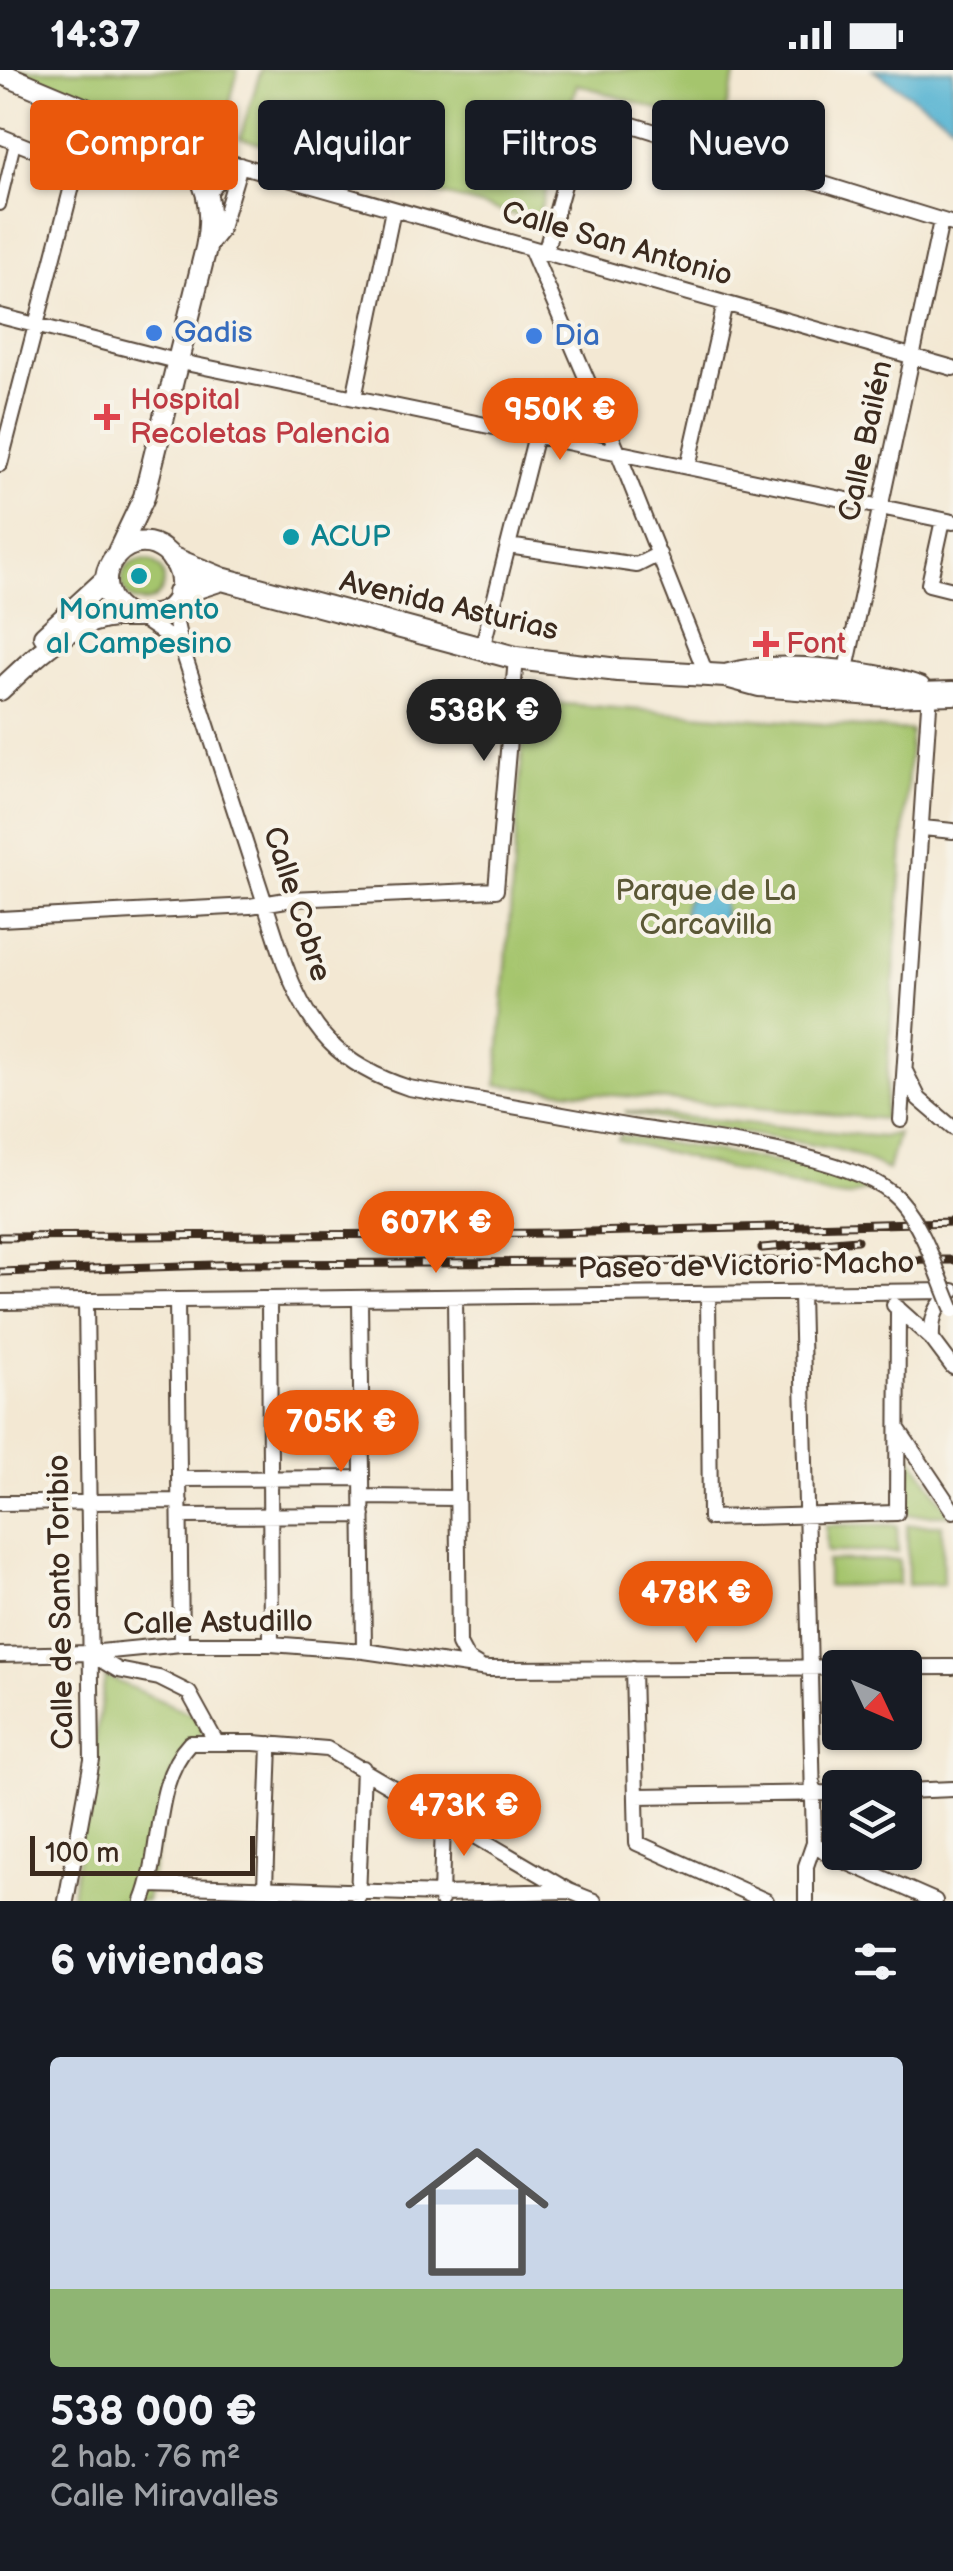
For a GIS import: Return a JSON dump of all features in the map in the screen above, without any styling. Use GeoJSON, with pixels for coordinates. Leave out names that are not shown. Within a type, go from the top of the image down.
{"type":"FeatureCollection","features":[{"type":"Feature","properties":{"kind":"main road"},"geometry":{"type":"LineString","coordinates":[[0,73],[64,100]]}},
{"type":"Feature","properties":{"kind":"main road"},"geometry":{"type":"LineString","coordinates":[[0,676],[105,580],[144,497],[210,230],[206,190]]}},
{"type":"Feature","properties":{"kind":"main road"},"geometry":{"type":"LineString","coordinates":[[144,497],[166,553],[180,575],[175,599]]}},
{"type":"Feature","properties":{"kind":"main road"},"geometry":{"type":"LineString","coordinates":[[118,552],[138,544],[166,553]]}},
{"type":"Feature","properties":{"kind":"main road","name":"Avenida Asturias"},"geometry":{"type":"LineString","coordinates":[[166,553],[222,579],[516,658],[716,676],[759,685],[875,694],[942,692]]}},
{"type":"Feature","properties":{"kind":"main road"},"geometry":{"type":"LineString","coordinates":[[0,690],[70,632],[94,621],[163,613],[175,599],[222,579]]}},
{"type":"Feature","properties":{"kind":"main road"},"geometry":{"type":"LineString","coordinates":[[105,580],[112,603],[136,618]]}},
{"type":"Feature","properties":{"kind":"main road","name":"Avenida Asturias"},"geometry":{"type":"LineString","coordinates":[[716,676],[757,668],[888,677],[942,692]]}},
{"type":"Feature","properties":{"kind":"street"},"geometry":{"type":"LineString","coordinates":[[716,676],[659,554],[538,251],[575,145],[590,124],[610,118],[947,222]]}},
{"type":"Feature","properties":{"kind":"street"},"geometry":{"type":"LineString","coordinates":[[0,136],[77,166],[0,464]]}},
{"type":"Feature","properties":{"kind":"street"},"geometry":{"type":"LineString","coordinates":[[0,205],[16,143]]}},
{"type":"Feature","properties":{"kind":"street"},"geometry":{"type":"LineString","coordinates":[[208,194],[223,175],[240,164]]}},
{"type":"Feature","properties":{"kind":"street"},"geometry":{"type":"LineString","coordinates":[[206,248],[220,232],[240,164]]}},
{"type":"Feature","properties":{"kind":"street","name":"Calle San Antonio"},"geometry":{"type":"LineString","coordinates":[[240,164],[953,368]]}},
{"type":"Feature","properties":{"kind":"street"},"geometry":{"type":"LineString","coordinates":[[354,398],[393,210]]}},
{"type":"Feature","properties":{"kind":"street","name":"Calle Bailén"},"geometry":{"type":"LineString","coordinates":[[845,674],[913,355],[947,222]]}},
{"type":"Feature","properties":{"kind":"street"},"geometry":{"type":"LineString","coordinates":[[688,467],[725,303]]}},
{"type":"Feature","properties":{"kind":"street"},"geometry":{"type":"LineString","coordinates":[[0,316],[176,361],[948,521],[929,584],[953,590]]}},
{"type":"Feature","properties":{"kind":"street"},"geometry":{"type":"LineString","coordinates":[[482,649],[536,436]]}},
{"type":"Feature","properties":{"kind":"street"},"geometry":{"type":"LineString","coordinates":[[508,546],[637,565],[659,554]]}},
{"type":"Feature","properties":{"kind":"street","name":"Calle Cobre"},"geometry":{"type":"LineString","coordinates":[[175,599],[182,645],[298,1001],[320,1032],[350,1062],[380,1079],[409,1088],[834,1164],[878,1182],[912,1218],[953,1310]]}},
{"type":"Feature","properties":{"kind":"street"},"geometry":{"type":"LineString","coordinates":[[136,618],[182,645]]}},
{"type":"Feature","properties":{"kind":"street"},"geometry":{"type":"LineString","coordinates":[[0,919],[496,890],[516,658]]}},
{"type":"Feature","properties":{"kind":"street"},"geometry":{"type":"LineString","coordinates":[[901,1120],[922,828],[942,692]]}},
{"type":"Feature","properties":{"kind":"street"},"geometry":{"type":"LineString","coordinates":[[922,828],[953,831]]}},
{"type":"Feature","properties":{"kind":"street"},"geometry":{"type":"LineString","coordinates":[[905,1070],[919,1100],[953,1128]]}},
{"type":"Feature","properties":{"kind":"street"},"geometry":{"type":"LineString","coordinates":[[932,1339],[931,1320],[938,1305],[953,1291]]}},
{"type":"Feature","properties":{"kind":"street","name":"Paseo de Victorio Macho"},"geometry":{"type":"LineString","coordinates":[[0,1302],[953,1291]]}},
{"type":"Feature","properties":{"kind":"street"},"geometry":{"type":"LineString","coordinates":[[872,1292],[898,1308],[932,1339],[953,1367]]}},
{"type":"Feature","properties":{"kind":"street"},"geometry":{"type":"LineString","coordinates":[[801,1293],[814,1843],[806,1866],[806,1901]]}},
{"type":"Feature","properties":{"kind":"street"},"geometry":{"type":"LineString","coordinates":[[708,1294],[710,1518],[897,1513],[898,1308]]}},
{"type":"Feature","properties":{"kind":"street"},"geometry":{"type":"LineString","coordinates":[[360,1298],[364,1651]]}},
{"type":"Feature","properties":{"kind":"street"},"geometry":{"type":"LineString","coordinates":[[454,1298],[460,1644],[466,1658],[488,1670]]}},
{"type":"Feature","properties":{"kind":"street"},"geometry":{"type":"LineString","coordinates":[[177,1300],[182,1644]]}},
{"type":"Feature","properties":{"kind":"street"},"geometry":{"type":"LineString","coordinates":[[270,1300],[271,1644]]}},
{"type":"Feature","properties":{"kind":"street","name":"Calle de Santo Toribio"},"geometry":{"type":"LineString","coordinates":[[66,1901],[92,1760],[86,1301]]}},
{"type":"Feature","properties":{"kind":"street"},"geometry":{"type":"LineString","coordinates":[[898,1428],[953,1512]]}},
{"type":"Feature","properties":{"kind":"street"},"geometry":{"type":"LineString","coordinates":[[180,1479],[362,1478]]}},
{"type":"Feature","properties":{"kind":"street"},"geometry":{"type":"LineString","coordinates":[[363,1498],[456,1498]]}},
{"type":"Feature","properties":{"kind":"street"},"geometry":{"type":"LineString","coordinates":[[0,1503],[87,1502],[270,1514],[363,1515]]}},
{"type":"Feature","properties":{"kind":"street","name":"Calle Astudillo"},"geometry":{"type":"LineString","coordinates":[[0,1655],[90,1653],[182,1644],[271,1644],[364,1651],[488,1670],[953,1666]]}},
{"type":"Feature","properties":{"kind":"street"},"geometry":{"type":"LineString","coordinates":[[436,1664],[448,1658],[460,1644]]}},
{"type":"Feature","properties":{"kind":"street"},"geometry":{"type":"LineString","coordinates":[[90,1653],[118,1670],[159,1678],[189,1693],[216,1742]]}},
{"type":"Feature","properties":{"kind":"street"},"geometry":{"type":"LineString","coordinates":[[633,1668],[638,1844],[766,1901]]}},
{"type":"Feature","properties":{"kind":"street"},"geometry":{"type":"LineString","coordinates":[[143,1901],[150,1885],[176,1758],[190,1743],[216,1742],[326,1748],[569,1891],[594,1901]]}},
{"type":"Feature","properties":{"kind":"street"},"geometry":{"type":"LineString","coordinates":[[264,1887],[270,1744]]}},
{"type":"Feature","properties":{"kind":"street"},"geometry":{"type":"LineString","coordinates":[[358,1896],[363,1768]]}},
{"type":"Feature","properties":{"kind":"street"},"geometry":{"type":"LineString","coordinates":[[922,1790],[953,1789]]}},
{"type":"Feature","properties":{"kind":"street"},"geometry":{"type":"LineString","coordinates":[[636,1796],[822,1793]]}},
{"type":"Feature","properties":{"kind":"street"},"geometry":{"type":"LineString","coordinates":[[441,1898],[444,1817]]}},
{"type":"Feature","properties":{"kind":"street"},"geometry":{"type":"LineString","coordinates":[[814,1843],[828,1854],[936,1901]]}},
{"type":"Feature","properties":{"kind":"street"},"geometry":{"type":"LineString","coordinates":[[150,1885],[264,1887],[358,1896],[441,1898],[569,1891]]}},
{"type":"Feature","properties":{"kind":"green space"},"geometry":{"type":"Polygon","coordinates":[[[18,70],[238,70],[231,100],[89,100],[18,70]]]}},
{"type":"Feature","properties":{"kind":"green space"},"geometry":{"type":"Polygon","coordinates":[[[261,70],[737,70],[728,100],[652,100],[652,108],[577,84],[572,100],[465,100],[465,190],[546,190],[537,221],[426,190],[445,190],[445,100],[258,100],[258,143],[240,138],[261,70]]]}},
{"type":"Feature","properties":{"kind":"green space"},"geometry":{"type":"Polygon","coordinates":[[[143,560],[158,566],[164,581],[158,596],[143,602],[128,596],[122,581],[128,566],[143,560]]]}},
{"type":"Feature","properties":{"kind":"green space","name":"Parque de La Carcavilla"},"geometry":{"type":"Polygon","coordinates":[[[526,701],[911,731],[884,1119],[497,1085],[526,701]]]}},
{"type":"Feature","properties":{"kind":"green space"},"geometry":{"type":"Polygon","coordinates":[[[626,1111],[882,1137],[898,1133],[888,1170],[836,1149],[626,1111]]]}},
{"type":"Feature","properties":{"kind":"green space"},"geometry":{"type":"Polygon","coordinates":[[[620,1135],[833,1172],[869,1189],[849,1197],[829,1195],[618,1140],[620,1135]]]}},
{"type":"Feature","properties":{"kind":"green space"},"geometry":{"type":"Polygon","coordinates":[[[906,1448],[951,1515],[908,1515],[906,1448]]]}},
{"type":"Feature","properties":{"kind":"green space"},"geometry":{"type":"Polygon","coordinates":[[[826,1525],[897,1525],[898,1552],[827,1552],[826,1525]]]}},
{"type":"Feature","properties":{"kind":"green space"},"geometry":{"type":"Polygon","coordinates":[[[907,1525],[942,1525],[943,1584],[908,1585],[907,1525]]]}},
{"type":"Feature","properties":{"kind":"green space"},"geometry":{"type":"Polygon","coordinates":[[[899,1560],[899,1584],[827,1586],[827,1561],[899,1560]]]}},
{"type":"Feature","properties":{"kind":"green space"},"geometry":{"type":"Polygon","coordinates":[[[105,1676],[210,1722],[172,1775],[146,1901],[71,1901],[105,1676]]]}},
{"type":"Feature","properties":{"kind":"water"},"geometry":{"type":"Polygon","coordinates":[[[873,70],[953,70],[953,124],[879,74],[873,70]]]}},
{"type":"Feature","properties":{"kind":"water"},"geometry":{"type":"Polygon","coordinates":[[[704,891],[718,897],[724,911],[718,925],[704,931],[690,925],[684,911],[690,897],[704,891]]]}},
{"type":"Feature","properties":{"kind":"railway"},"geometry":{"type":"LineString","coordinates":[[0,1237],[553,1233],[953,1222]]}},
{"type":"Feature","properties":{"kind":"railway"},"geometry":{"type":"LineString","coordinates":[[762,1248],[857,1240]]}},
{"type":"Feature","properties":{"kind":"railway"},"geometry":{"type":"LineString","coordinates":[[0,1272],[244,1264],[953,1260]]}},
{"type":"Feature","properties":{"kind":"place","name":"Gadis"},"geometry":{"type":"Point","coordinates":[154,333]}},
{"type":"Feature","properties":{"kind":"place","name":"Dia"},"geometry":{"type":"Point","coordinates":[534,336]}},
{"type":"Feature","properties":{"kind":"place","name":"Hospital Recoletas Palencia"},"geometry":{"type":"Point","coordinates":[107,417]}},
{"type":"Feature","properties":{"kind":"place","name":"ACUP"},"geometry":{"type":"Point","coordinates":[291,537]}},
{"type":"Feature","properties":{"kind":"place","name":"Monumento al Campesino"},"geometry":{"type":"Point","coordinates":[139,576]}},
{"type":"Feature","properties":{"kind":"place","name":"Font"},"geometry":{"type":"Point","coordinates":[766,644]}}]}
